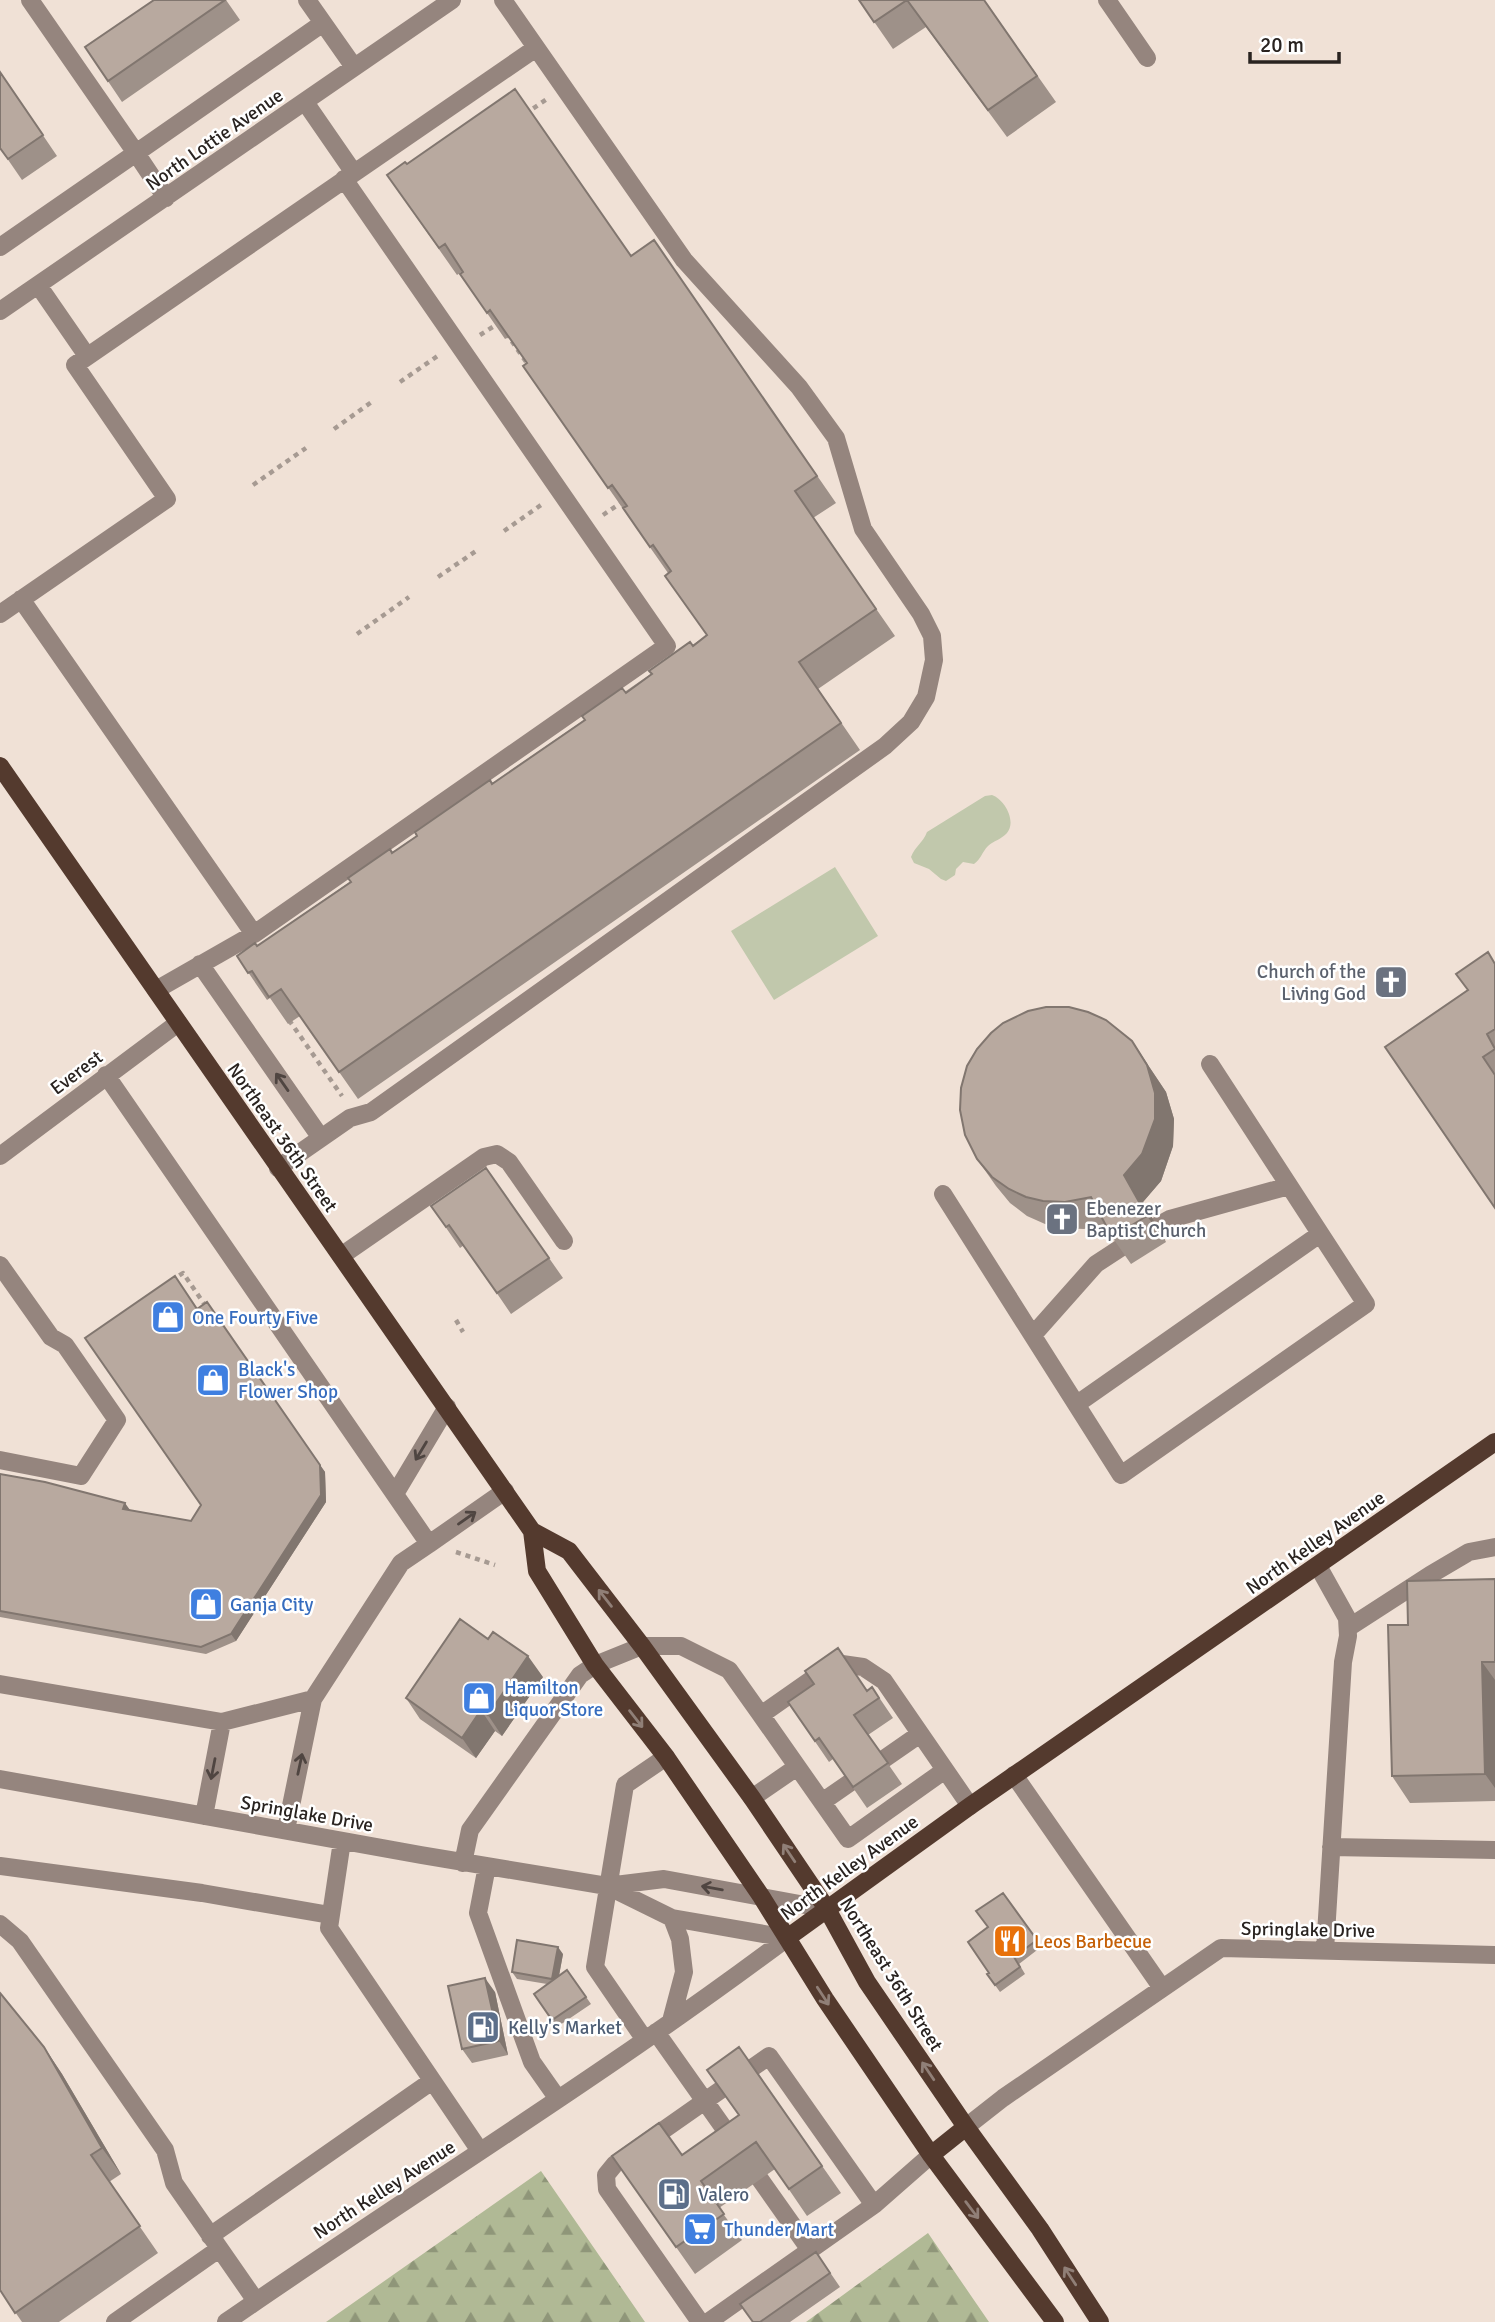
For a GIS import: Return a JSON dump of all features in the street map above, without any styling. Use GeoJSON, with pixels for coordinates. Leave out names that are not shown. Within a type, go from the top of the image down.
{"type":"FeatureCollection","features":[{"type":"Feature","properties":{"kind":"main road","name":"Northeast 36th Street"},"geometry":{"type":"LineString","coordinates":[[0,766],[532,1531],[537,1571],[594,1665],[666,1757],[931,2155],[1055,2322]]}},
{"type":"Feature","properties":{"kind":"main road","name":"North Kelley Avenue"},"geometry":{"type":"LineString","coordinates":[[787,1938],[1014,1775],[1495,1443]]}},
{"type":"Feature","properties":{"kind":"main road","name":"Northeast 36th Street"},"geometry":{"type":"LineString","coordinates":[[532,1531],[569,1551],[642,1646],[752,1798],[827,1909],[867,1982],[1040,2229],[1100,2322]]}},
{"type":"Feature","properties":{"kind":"main road"},"geometry":{"type":"LineString","coordinates":[[931,2155],[966,2127]]}},
{"type":"Feature","properties":{"kind":"street"},"geometry":{"type":"LineString","coordinates":[[30,0],[166,198]]}},
{"type":"Feature","properties":{"kind":"street"},"geometry":{"type":"LineString","coordinates":[[307,0],[354,67]]}},
{"type":"Feature","properties":{"kind":"street","name":"North Lottie Avenue"},"geometry":{"type":"LineString","coordinates":[[0,311],[452,0]]}},
{"type":"Feature","properties":{"kind":"street"},"geometry":{"type":"LineString","coordinates":[[278,1168],[350,1118],[371,1112],[886,746],[911,722],[926,697],[934,660],[932,636],[921,614],[863,529],[836,438],[799,387],[684,260],[503,0]]}},
{"type":"Feature","properties":{"kind":"street"},"geometry":{"type":"LineString","coordinates":[[1107,0],[1147,58]]}},
{"type":"Feature","properties":{"kind":"street"},"geometry":{"type":"LineString","coordinates":[[0,247],[323,23]]}},
{"type":"Feature","properties":{"kind":"street"},"geometry":{"type":"LineString","coordinates":[[0,614],[167,499],[75,365],[536,48]]}},
{"type":"Feature","properties":{"kind":"street"},"geometry":{"type":"LineString","coordinates":[[156,990],[254,934],[667,646],[349,176],[305,102]]}},
{"type":"Feature","properties":{"kind":"street"},"geometry":{"type":"LineString","coordinates":[[38,285],[88,356]]}},
{"type":"Feature","properties":{"kind":"street"},"geometry":{"type":"LineString","coordinates":[[21,599],[254,934]]}},
{"type":"Feature","properties":{"kind":"street"},"geometry":{"type":"LineString","coordinates":[[200,964],[321,1138]]}},
{"type":"Feature","properties":{"kind":"street","name":"Everest"},"geometry":{"type":"LineString","coordinates":[[0,1156],[178,1023]]}},
{"type":"Feature","properties":{"kind":"street"},"geometry":{"type":"LineString","coordinates":[[943,1194],[1121,1475],[1366,1304],[1210,1064]]}},
{"type":"Feature","properties":{"kind":"street"},"geometry":{"type":"LineString","coordinates":[[106,1075],[429,1544]]}},
{"type":"Feature","properties":{"kind":"street"},"geometry":{"type":"LineString","coordinates":[[341,1256],[484,1157],[497,1154],[509,1162],[564,1241]]}},
{"type":"Feature","properties":{"kind":"street"},"geometry":{"type":"LineString","coordinates":[[1157,1226],[1170,1219],[1289,1186]]}},
{"type":"Feature","properties":{"kind":"street"},"geometry":{"type":"LineString","coordinates":[[1077,1404],[1320,1234]]}},
{"type":"Feature","properties":{"kind":"street"},"geometry":{"type":"LineString","coordinates":[[1033,1335],[1096,1264],[1122,1247]]}},
{"type":"Feature","properties":{"kind":"street"},"geometry":{"type":"LineString","coordinates":[[0,1265],[51,1337],[65,1345],[117,1420],[81,1476],[0,1461]]}},
{"type":"Feature","properties":{"kind":"street"},"geometry":{"type":"LineString","coordinates":[[395,1494],[447,1407]]}},
{"type":"Feature","properties":{"kind":"street"},"geometry":{"type":"LineString","coordinates":[[286,1829],[313,1699],[401,1563],[505,1491]]}},
{"type":"Feature","properties":{"kind":"street"},"geometry":{"type":"LineString","coordinates":[[1348,1628],[1430,1574],[1469,1552],[1495,1547]]}},
{"type":"Feature","properties":{"kind":"street"},"geometry":{"type":"LineString","coordinates":[[1318,1566],[1347,1618],[1348,1628],[1343,1662],[1325,1950]]}},
{"type":"Feature","properties":{"kind":"street"},"geometry":{"type":"LineString","coordinates":[[463,1863],[470,1829],[580,1675],[594,1665],[642,1646],[681,1646],[729,1670],[848,1839],[945,1770]]}},
{"type":"Feature","properties":{"kind":"street"},"geometry":{"type":"LineString","coordinates":[[761,1715],[835,1663],[863,1667],[884,1681],[970,1806]]}},
{"type":"Feature","properties":{"kind":"street"},"geometry":{"type":"LineString","coordinates":[[0,1684],[222,1723],[313,1699]]}},
{"type":"Feature","properties":{"kind":"street"},"geometry":{"type":"LineString","coordinates":[[204,1816],[222,1723]]}},
{"type":"Feature","properties":{"kind":"street"},"geometry":{"type":"LineString","coordinates":[[822,1802],[920,1734]]}},
{"type":"Feature","properties":{"kind":"street"},"geometry":{"type":"LineString","coordinates":[[666,1757],[625,1785],[595,1968],[705,2101],[810,2250]]}},
{"type":"Feature","properties":{"kind":"street"},"geometry":{"type":"LineString","coordinates":[[752,1798],[797,1767]]}},
{"type":"Feature","properties":{"kind":"street"},"geometry":{"type":"LineString","coordinates":[[1014,1775],[1162,1988]]}},
{"type":"Feature","properties":{"kind":"street","name":"Springlake Drive"},"geometry":{"type":"LineString","coordinates":[[0,1779],[463,1863],[607,1886],[672,1917],[787,1938]]}},
{"type":"Feature","properties":{"kind":"street"},"geometry":{"type":"LineString","coordinates":[[342,1841],[328,1928],[480,2151]]}},
{"type":"Feature","properties":{"kind":"street"},"geometry":{"type":"LineString","coordinates":[[1331,1847],[1495,1850]]}},
{"type":"Feature","properties":{"kind":"street"},"geometry":{"type":"LineString","coordinates":[[0,1866],[202,1893],[331,1915]]}},
{"type":"Feature","properties":{"kind":"street"},"geometry":{"type":"LineString","coordinates":[[486,1866],[478,1913],[532,2062],[558,2099]]}},
{"type":"Feature","properties":{"kind":"street","name":"Springlake Drive"},"geometry":{"type":"LineString","coordinates":[[607,1886],[664,1879],[827,1909]]}},
{"type":"Feature","properties":{"kind":"street"},"geometry":{"type":"LineString","coordinates":[[671,2021],[684,1972],[680,1939],[672,1917]]}},
{"type":"Feature","properties":{"kind":"street"},"geometry":{"type":"LineString","coordinates":[[0,1924],[20,1941],[165,2150],[173,2183],[256,2301]]}},
{"type":"Feature","properties":{"kind":"street","name":"North Kelley Avenue"},"geometry":{"type":"LineString","coordinates":[[226,2322],[728,1983],[787,1938]]}},
{"type":"Feature","properties":{"kind":"street","name":"Springlake Drive"},"geometry":{"type":"LineString","coordinates":[[966,2127],[1003,2098],[1221,1948],[1495,1955]]}},
{"type":"Feature","properties":{"kind":"street"},"geometry":{"type":"LineString","coordinates":[[700,2322],[607,2189],[606,2175],[615,2164],[769,2056],[874,2205]]}},
{"type":"Feature","properties":{"kind":"street"},"geometry":{"type":"LineString","coordinates":[[115,2322],[215,2242],[432,2081]]}},
{"type":"Feature","properties":{"kind":"street"},"geometry":{"type":"LineString","coordinates":[[708,2322],[874,2205],[931,2155]]}},
{"type":"Feature","properties":{"kind":"path"},"geometry":{"type":"LineString","coordinates":[[519,118],[564,87]]}},
{"type":"Feature","properties":{"kind":"path"},"geometry":{"type":"LineString","coordinates":[[471,341],[499,323],[530,367]]}},
{"type":"Feature","properties":{"kind":"path"},"geometry":{"type":"LineString","coordinates":[[400,382],[439,355]]}},
{"type":"Feature","properties":{"kind":"path"},"geometry":{"type":"LineString","coordinates":[[334,429],[373,401]]}},
{"type":"Feature","properties":{"kind":"path"},"geometry":{"type":"LineString","coordinates":[[253,485],[306,448]]}},
{"type":"Feature","properties":{"kind":"path"},"geometry":{"type":"LineString","coordinates":[[601,516],[623,501]]}},
{"type":"Feature","properties":{"kind":"path"},"geometry":{"type":"LineString","coordinates":[[505,531],[544,503]]}},
{"type":"Feature","properties":{"kind":"path"},"geometry":{"type":"LineString","coordinates":[[438,577],[476,551]]}},
{"type":"Feature","properties":{"kind":"path"},"geometry":{"type":"LineString","coordinates":[[357,634],[409,597]]}},
{"type":"Feature","properties":{"kind":"path"},"geometry":{"type":"LineString","coordinates":[[286,1017],[356,1117]]}},
{"type":"Feature","properties":{"kind":"path"},"geometry":{"type":"LineString","coordinates":[[160,1288],[183,1273],[213,1317]]}},
{"type":"Feature","properties":{"kind":"path"},"geometry":{"type":"LineString","coordinates":[[456,1320],[463,1332]]}},
{"type":"Feature","properties":{"kind":"path"},"geometry":{"type":"LineString","coordinates":[[429,1544],[495,1564]]}},
{"type":"Feature","properties":{"kind":"green space"},"geometry":{"type":"Polygon","coordinates":[[[992,795],[1001,801],[1008,811],[1010,828],[1005,835],[988,846],[974,864],[963,862],[956,869],[955,875],[946,881],[929,869],[914,863],[911,857],[927,832],[985,796],[992,795]]]}},
{"type":"Feature","properties":{"kind":"green space"},"geometry":{"type":"Polygon","coordinates":[[[835,867],[878,936],[774,1000],[731,931],[835,867]]]}},
{"type":"Feature","properties":{"kind":"green space"},"geometry":{"type":"Polygon","coordinates":[[[541,2171],[645,2322],[326,2322],[541,2171]]]}},
{"type":"Feature","properties":{"kind":"green space"},"geometry":{"type":"Polygon","coordinates":[[[928,2233],[989,2322],[806,2322],[928,2233]]]}},
{"type":"Feature","properties":{"kind":"building"},"geometry":{"type":"Polygon","coordinates":[[[154,0],[225,0],[108,81],[85,47],[154,0]]]}},
{"type":"Feature","properties":{"kind":"building"},"geometry":{"type":"Polygon","coordinates":[[[859,0],[907,0],[874,22],[859,0]]]}},
{"type":"Feature","properties":{"kind":"building"},"geometry":{"type":"Polygon","coordinates":[[[907,0],[984,0],[1037,76],[988,110],[907,0]]]}},
{"type":"Feature","properties":{"kind":"building"},"geometry":{"type":"Polygon","coordinates":[[[0,72],[43,135],[8,159],[0,148],[0,72]]]}},
{"type":"Feature","properties":{"kind":"building"},"geometry":{"type":"Polygon","coordinates":[[[515,89],[631,256],[654,240],[817,476],[795,491],[876,609],[799,662],[841,723],[339,1072],[281,989],[269,997],[252,971],[248,973],[237,956],[255,943],[257,946],[351,882],[348,878],[390,849],[392,853],[417,836],[415,832],[490,780],[492,784],[585,720],[582,716],[622,688],[626,693],[652,674],[649,671],[690,642],[693,646],[707,635],[665,576],[671,571],[653,545],[650,547],[623,508],[627,506],[612,485],[608,488],[523,366],[527,363],[490,310],[487,313],[460,274],[463,272],[445,244],[439,248],[387,175],[515,89]]]}},
{"type":"Feature","properties":{"kind":"building"},"geometry":{"type":"Polygon","coordinates":[[[1488,952],[1495,964],[1495,1029],[1487,1034],[1495,1049],[1483,1057],[1495,1075],[1495,1208],[1385,1047],[1468,990],[1456,974],[1488,952]]]}},
{"type":"Feature","properties":{"kind":"building"},"geometry":{"type":"Polygon","coordinates":[[[1046,1007],[1069,1007],[1106,1020],[1132,1041],[1147,1065],[1155,1093],[1155,1119],[1142,1154],[1124,1175],[1147,1216],[1112,1237],[1091,1197],[1065,1202],[1043,1201],[1009,1189],[992,1177],[977,1159],[965,1135],[960,1110],[961,1088],[967,1066],[977,1049],[1003,1023],[1028,1011],[1046,1007]]]}},
{"type":"Feature","properties":{"kind":"building"},"geometry":{"type":"Polygon","coordinates":[[[486,1168],[549,1258],[497,1293],[449,1225],[446,1227],[431,1206],[486,1168]]]}},
{"type":"Feature","properties":{"kind":"building"},"geometry":{"type":"Polygon","coordinates":[[[175,1276],[197,1309],[207,1302],[320,1465],[321,1495],[231,1634],[201,1647],[0,1611],[0,1474],[45,1482],[125,1503],[123,1509],[191,1521],[201,1505],[85,1338],[175,1276]]]}},
{"type":"Feature","properties":{"kind":"building"},"geometry":{"type":"Polygon","coordinates":[[[1495,1579],[1495,1662],[1482,1662],[1485,1774],[1392,1776],[1388,1625],[1408,1625],[1407,1581],[1495,1579]]]}},
{"type":"Feature","properties":{"kind":"building"},"geometry":{"type":"Polygon","coordinates":[[[460,1619],[488,1639],[493,1632],[528,1656],[488,1715],[481,1710],[462,1738],[406,1698],[460,1619]]]}},
{"type":"Feature","properties":{"kind":"building"},"geometry":{"type":"Polygon","coordinates":[[[838,1648],[867,1691],[872,1687],[879,1698],[854,1715],[888,1763],[853,1787],[819,1738],[815,1741],[788,1702],[814,1684],[805,1671],[838,1648]]]}},
{"type":"Feature","properties":{"kind":"building","name":"Leos Barbecue"},"geometry":{"type":"Polygon","coordinates":[[[1003,1893],[1037,1940],[1014,1957],[1020,1967],[995,1985],[968,1942],[988,1927],[976,1911],[1003,1893]]]}},
{"type":"Feature","properties":{"kind":"building"},"geometry":{"type":"Polygon","coordinates":[[[517,1940],[558,1947],[552,1979],[512,1972],[517,1940]]]}},
{"type":"Feature","properties":{"kind":"building"},"geometry":{"type":"Polygon","coordinates":[[[567,1970],[586,1997],[552,2020],[534,1994],[567,1970]]]}},
{"type":"Feature","properties":{"kind":"building"},"geometry":{"type":"Polygon","coordinates":[[[485,1978],[499,2041],[462,2049],[448,1986],[485,1978]]]}},
{"type":"Feature","properties":{"kind":"building"},"geometry":{"type":"Polygon","coordinates":[[[0,1993],[44,2047],[102,2148],[91,2155],[140,2226],[15,2313],[0,2290],[0,1993]]]}},
{"type":"Feature","properties":{"kind":"building"},"geometry":{"type":"Polygon","coordinates":[[[739,2047],[822,2166],[789,2189],[756,2142],[701,2181],[724,2214],[676,2247],[612,2156],[659,2123],[682,2155],[739,2115],[707,2070],[739,2047]]]}},
{"type":"Feature","properties":{"kind":"building"},"geometry":{"type":"Polygon","coordinates":[[[816,2252],[830,2273],[760,2322],[753,2322],[740,2304],[816,2252]]]}},
{"type":"Feature","properties":{"kind":"place","name":"Church of the Living God"},"geometry":{"type":"Point","coordinates":[1391,982]}},
{"type":"Feature","properties":{"kind":"place","name":"Ebenezer Baptist Church"},"geometry":{"type":"Point","coordinates":[1062,1219]}},
{"type":"Feature","properties":{"kind":"place","name":"One Fourty Five"},"geometry":{"type":"Point","coordinates":[168,1317]}},
{"type":"Feature","properties":{"kind":"place","name":"Black's Flower Shop"},"geometry":{"type":"Point","coordinates":[213,1380]}},
{"type":"Feature","properties":{"kind":"place","name":"Ganja City"},"geometry":{"type":"Point","coordinates":[206,1604]}},
{"type":"Feature","properties":{"kind":"place","name":"Hamilton Liquor Store"},"geometry":{"type":"Point","coordinates":[479,1698]}},
{"type":"Feature","properties":{"kind":"place","name":"Leos Barbecue"},"geometry":{"type":"Point","coordinates":[1010,1941]}},
{"type":"Feature","properties":{"kind":"place","name":"Kelly's Market"},"geometry":{"type":"Point","coordinates":[483,2027]}},
{"type":"Feature","properties":{"kind":"place","name":"Valero"},"geometry":{"type":"Point","coordinates":[674,2194]}},
{"type":"Feature","properties":{"kind":"place","name":"Thunder Mart"},"geometry":{"type":"Point","coordinates":[700,2229]}}]}
